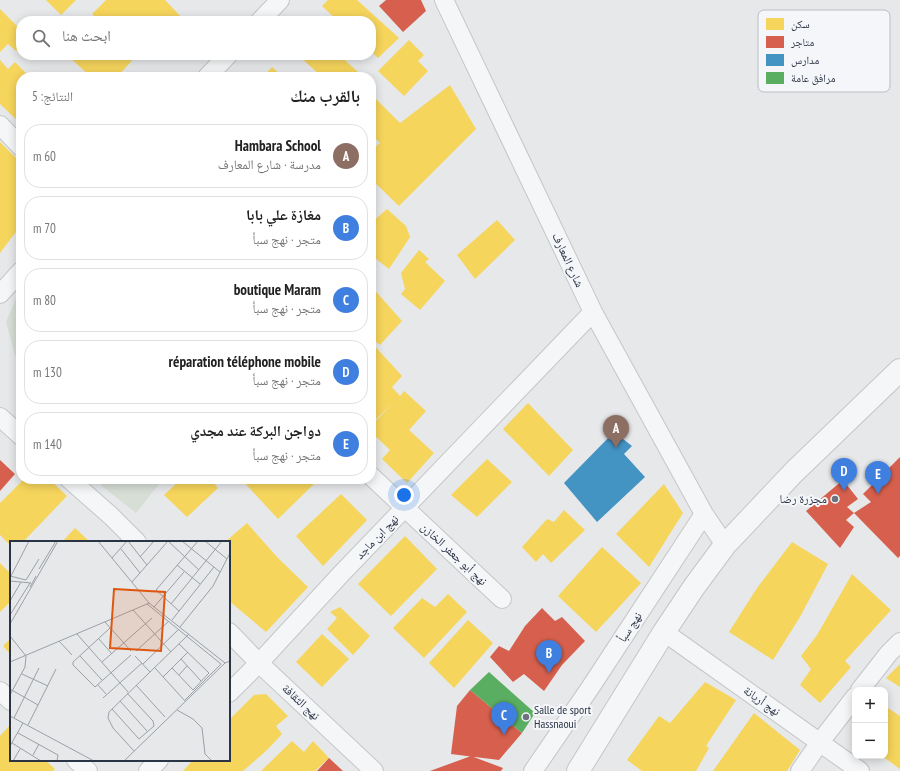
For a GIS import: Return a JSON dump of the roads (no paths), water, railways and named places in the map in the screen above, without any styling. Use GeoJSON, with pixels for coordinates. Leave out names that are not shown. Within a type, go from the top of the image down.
{"type":"FeatureCollection","features":[{"type":"Feature","properties":{"kind":"street"},"geometry":{"type":"LineString","coordinates":[[265,16],[280,0]]}},
{"type":"Feature","properties":{"kind":"street","name":"شارع المعارف"},"geometry":{"type":"LineString","coordinates":[[444,0],[593,312],[704,514]]}},
{"type":"Feature","properties":{"kind":"street"},"geometry":{"type":"LineString","coordinates":[[212,72],[223,60]]}},
{"type":"Feature","properties":{"kind":"street"},"geometry":{"type":"LineString","coordinates":[[0,125],[16,142]]}},
{"type":"Feature","properties":{"kind":"street"},"geometry":{"type":"LineString","coordinates":[[0,294],[16,276]]}},
{"type":"Feature","properties":{"kind":"street","name":"نهج ابن ماجد"},"geometry":{"type":"LineString","coordinates":[[230,692],[259,663],[342,573],[593,312]]}},
{"type":"Feature","properties":{"kind":"street"},"geometry":{"type":"LineString","coordinates":[[578,771],[664,632],[694,587],[725,545],[794,472],[900,370]]}},
{"type":"Feature","properties":{"kind":"street"},"geometry":{"type":"LineString","coordinates":[[0,417],[16,431]]}},
{"type":"Feature","properties":{"kind":"street","name":"نهج أبو جعفر الخازن"},"geometry":{"type":"LineString","coordinates":[[376,481],[502,599]]}},
{"type":"Feature","properties":{"kind":"street"},"geometry":{"type":"LineString","coordinates":[[74,484],[136,541]]}},
{"type":"Feature","properties":{"kind":"street"},"geometry":{"type":"LineString","coordinates":[[704,514],[725,545]]}},
{"type":"Feature","properties":{"kind":"street","name":"نهج سبأ"},"geometry":{"type":"LineString","coordinates":[[533,771],[590,688],[704,514]]}},
{"type":"Feature","properties":{"kind":"street","name":"نهج أريانة"},"geometry":{"type":"LineString","coordinates":[[664,632],[860,771]]}},
{"type":"Feature","properties":{"kind":"street","name":"نهج الثقافة"},"geometry":{"type":"LineString","coordinates":[[230,633],[259,663],[374,771]]}},
{"type":"Feature","properties":{"kind":"street"},"geometry":{"type":"LineString","coordinates":[[862,687],[889,653],[900,642]]}},
{"type":"Feature","properties":{"kind":"street"},"geometry":{"type":"LineString","coordinates":[[0,691],[10,700]]}},
{"type":"Feature","properties":{"kind":"street"},"geometry":{"type":"LineString","coordinates":[[800,771],[820,742],[852,701]]}},
{"type":"Feature","properties":{"kind":"street"},"geometry":{"type":"LineString","coordinates":[[77,761],[88,771]]}},
{"type":"Feature","properties":{"kind":"street"},"geometry":{"type":"LineString","coordinates":[[148,771],[158,761]]}},
{"type":"Feature","properties":{"kind":"place","name":"Hambara School"},"geometry":{"type":"Point","coordinates":[616,448]}},
{"type":"Feature","properties":{"kind":"place","name":"réparation téléphone mobile"},"geometry":{"type":"Point","coordinates":[844,491]}},
{"type":"Feature","properties":{"kind":"place","name":"دواجن البركة عند مجدي"},"geometry":{"type":"Point","coordinates":[878,494]}},
{"type":"Feature","properties":{"kind":"place","name":"مجزرة رضا"},"geometry":{"type":"Point","coordinates":[835,499]}},
{"type":"Feature","properties":{"kind":"place","name":"مغازة علي بابا"},"geometry":{"type":"Point","coordinates":[549,673]}},
{"type":"Feature","properties":{"kind":"place","name":"Salle de sport Hassnaoui"},"geometry":{"type":"Point","coordinates":[526,717]}},
{"type":"Feature","properties":{"kind":"place","name":"boutique Maram"},"geometry":{"type":"Point","coordinates":[504,735]}}]}
